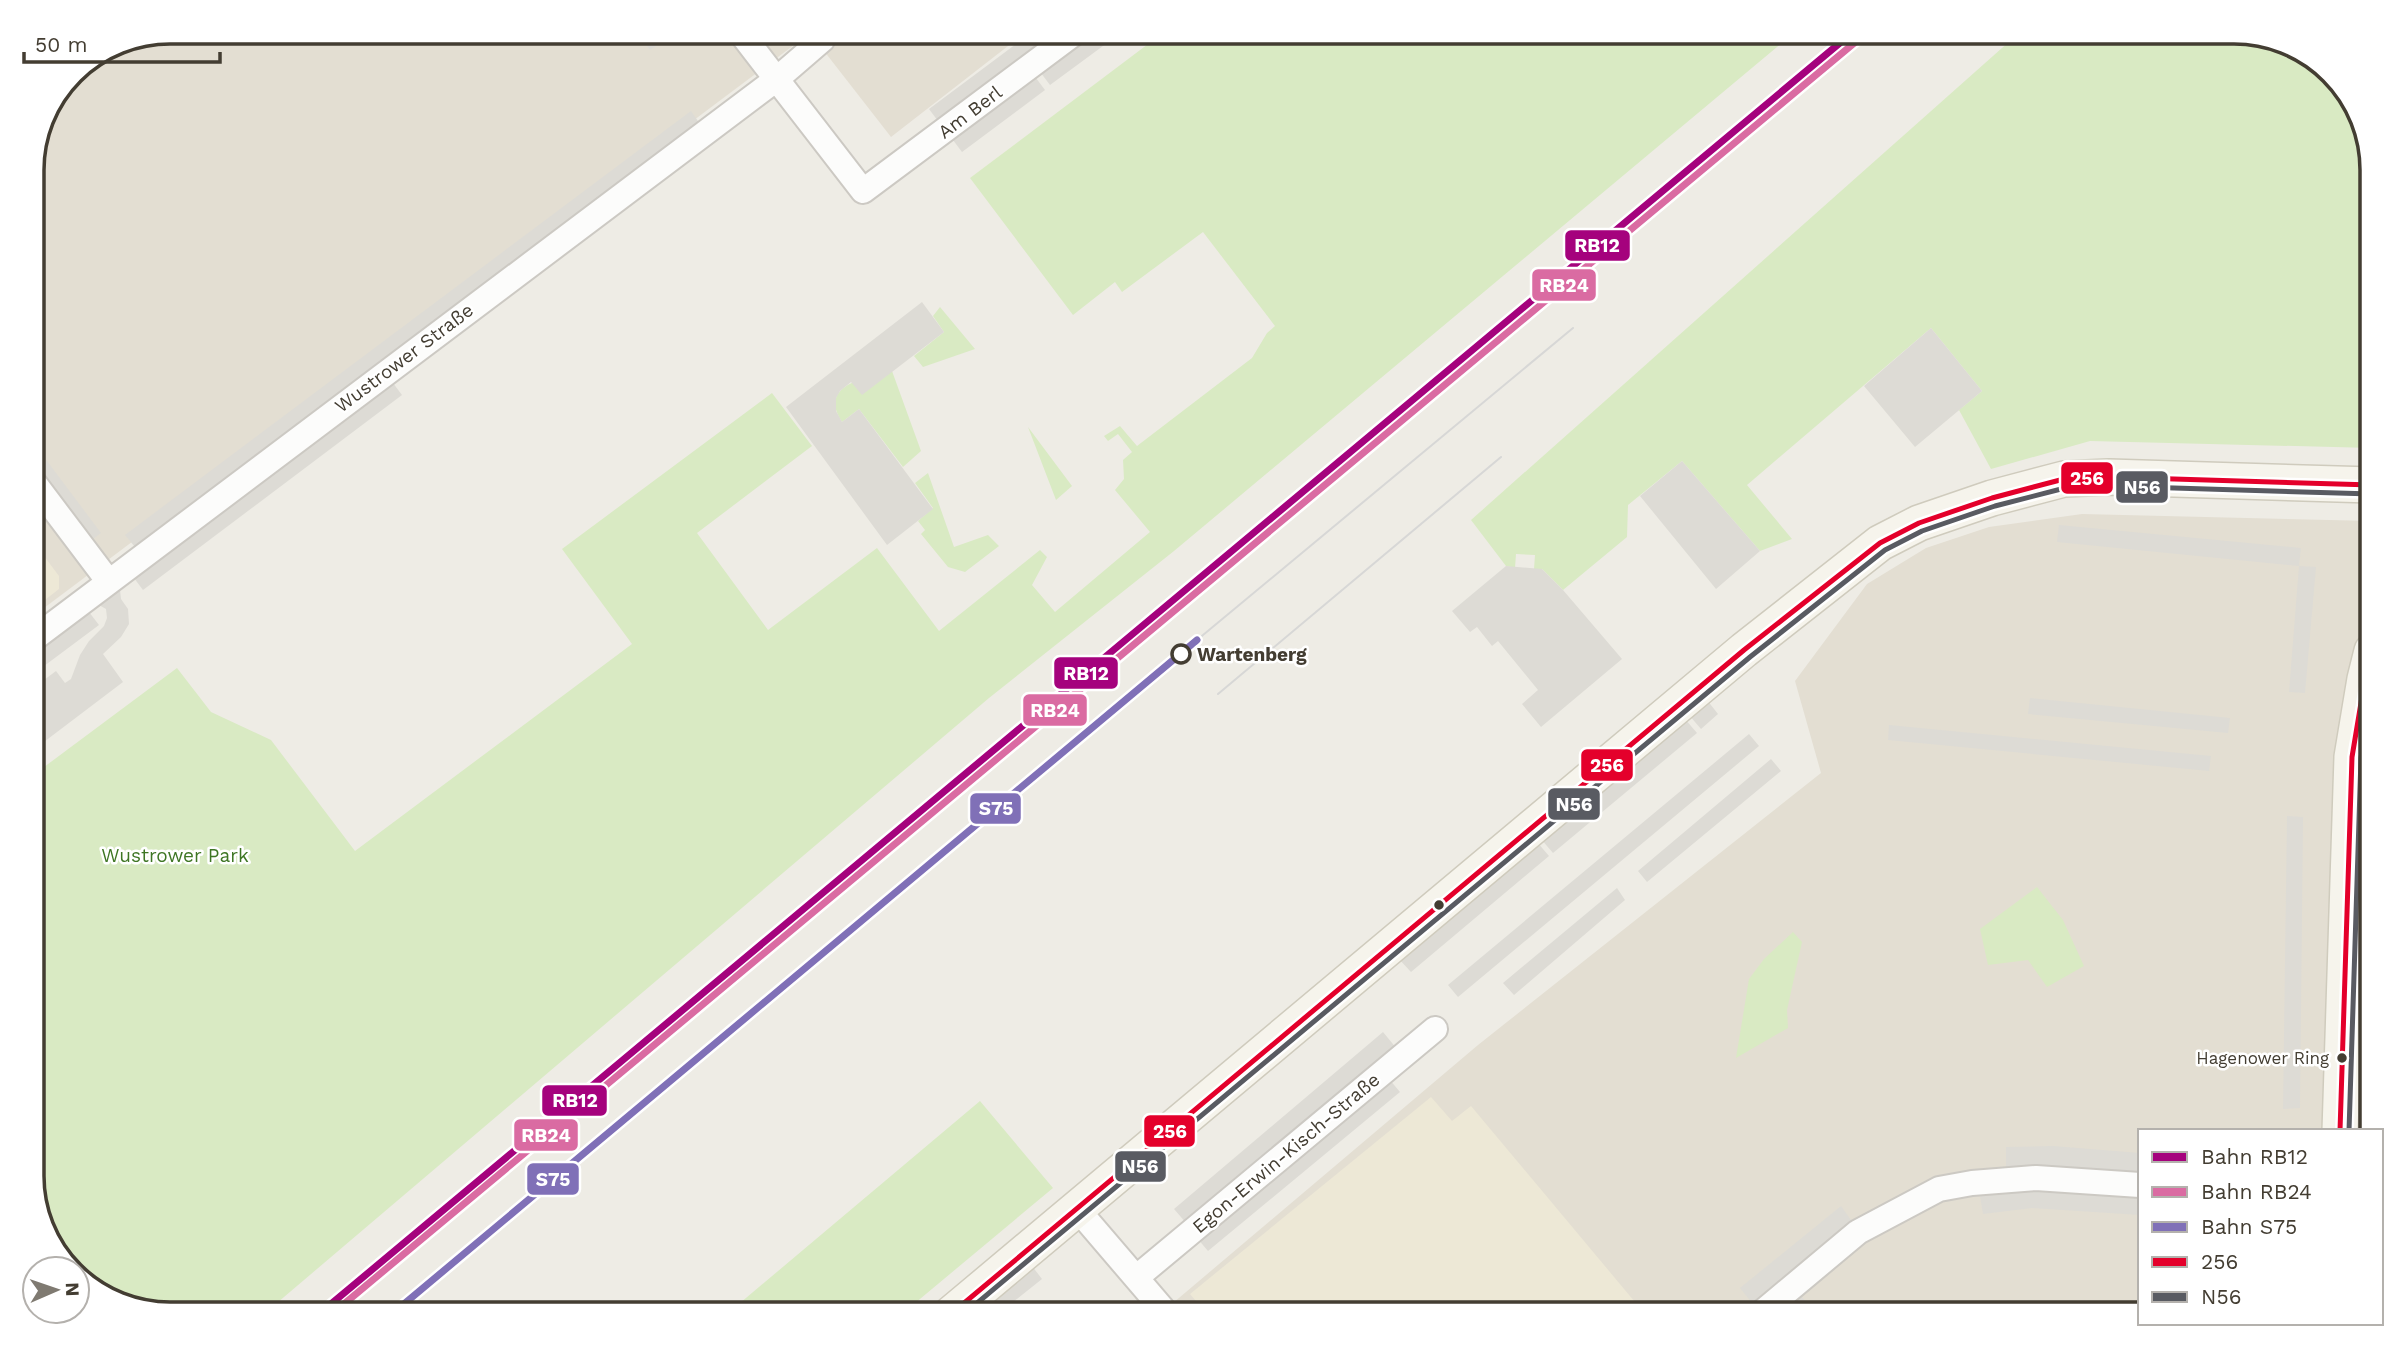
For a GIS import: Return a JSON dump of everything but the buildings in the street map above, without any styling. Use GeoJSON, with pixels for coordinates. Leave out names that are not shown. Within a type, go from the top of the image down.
{"type":"FeatureCollection","features":[{"type":"Feature","properties":{"kind":"street"},"geometry":{"type":"LineString","coordinates":[[750,44],[778,78]]}},
{"type":"Feature","properties":{"kind":"street","name":"Wustrower Straße"},"geometry":{"type":"LineString","coordinates":[[44,631],[778,78],[817,44]]}},
{"type":"Feature","properties":{"kind":"street","name":"Am Berl"},"geometry":{"type":"LineString","coordinates":[[778,78],[863,191],[1060,44]]}},
{"type":"Feature","properties":{"kind":"street"},"geometry":{"type":"LineString","coordinates":[[966,1302],[1744,650],[1880,542],[1919,523],[1992,498],[2064,480],[2109,477],[2360,485]]}},
{"type":"Feature","properties":{"kind":"street"},"geometry":{"type":"LineString","coordinates":[[44,496],[109,582]]}},
{"type":"Feature","properties":{"kind":"street"},"geometry":{"type":"LineString","coordinates":[[2340,1129],[2353,757],[2360,712]]}},
{"type":"Feature","properties":{"kind":"street","name":"Egon-Erwin-Kisch-Straße"},"geometry":{"type":"LineString","coordinates":[[1137,1277],[1435,1029]]}},
{"type":"Feature","properties":{"kind":"street"},"geometry":{"type":"LineString","coordinates":[[1774,1302],[1858,1232],[1939,1189],[1972,1183],[2036,1178],[2138,1185]]}},
{"type":"Feature","properties":{"kind":"street"},"geometry":{"type":"LineString","coordinates":[[1078,1210],[1157,1302]]}},
{"type":"Feature","properties":{"kind":"shaded area"},"geometry":{"type":"Polygon","coordinates":[[[170,44],[795,44],[44,608],[44,161],[53,121],[61,107],[81,81],[100,65],[129,50],[170,44]]]}},
{"type":"Feature","properties":{"kind":"shaded area"},"geometry":{"type":"Polygon","coordinates":[[[646,44],[659,44],[650,50],[646,44]]]}},
{"type":"Feature","properties":{"kind":"shaded area"},"geometry":{"type":"Polygon","coordinates":[[[819,44],[1011,44],[891,137],[819,44]]]}},
{"type":"Feature","properties":{"kind":"shaded area"},"geometry":{"type":"Polygon","coordinates":[[[1016,44],[1040,44],[938,121],[929,109],[1016,44]]]}},
{"type":"Feature","properties":{"kind":"shaded area"},"geometry":{"type":"Polygon","coordinates":[[[1080,44],[1106,44],[1050,85],[1041,73],[1080,44]]]}},
{"type":"Feature","properties":{"kind":"shaded area"},"geometry":{"type":"Polygon","coordinates":[[[1036,78],[1045,90],[962,152],[953,140],[1036,78]]]}},
{"type":"Feature","properties":{"kind":"shaded area"},"geometry":{"type":"Polygon","coordinates":[[[691,111],[700,124],[135,547],[125,535],[691,111]]]}},
{"type":"Feature","properties":{"kind":"shaded area"},"geometry":{"type":"Polygon","coordinates":[[[922,302],[944,332],[862,395],[851,382],[836,398],[836,411],[842,422],[859,409],[933,509],[887,545],[786,407],[922,302]]]}},
{"type":"Feature","properties":{"kind":"shaded area"},"geometry":{"type":"Polygon","coordinates":[[[1931,328],[1982,391],[1915,447],[1864,386],[1931,328]]]}},
{"type":"Feature","properties":{"kind":"shaded area"},"geometry":{"type":"Polygon","coordinates":[[[393,383],[402,395],[143,590],[134,578],[393,383]]]}},
{"type":"Feature","properties":{"kind":"shaded area"},"geometry":{"type":"Polygon","coordinates":[[[44,457],[101,533],[89,542],[44,482],[44,457]]]}},
{"type":"Feature","properties":{"kind":"shaded area"},"geometry":{"type":"Polygon","coordinates":[[[1682,461],[1760,551],[1716,589],[1640,496],[1682,461]]]}},
{"type":"Feature","properties":{"kind":"shaded area"},"geometry":{"type":"Polygon","coordinates":[[[2082,514],[2360,521],[2360,1129],[2138,1129],[2138,1302],[1174,1302],[1478,1045],[1821,773],[1795,681],[1867,584],[1926,548],[1989,527],[2082,514]]]}},
{"type":"Feature","properties":{"kind":"shaded area"},"geometry":{"type":"Polygon","coordinates":[[[2059,525],[2301,548],[2299,566],[2057,542],[2059,525]]]}},
{"type":"Feature","properties":{"kind":"shaded area"},"geometry":{"type":"Polygon","coordinates":[[[44,556],[59,576],[59,589],[44,601],[44,556]]]}},
{"type":"Feature","properties":{"kind":"shaded area"},"geometry":{"type":"Polygon","coordinates":[[[1506,566],[1542,569],[1622,659],[1541,727],[1522,704],[1538,690],[1498,641],[1492,646],[1477,627],[1470,632],[1452,611],[1506,566]]]}},
{"type":"Feature","properties":{"kind":"shaded area"},"geometry":{"type":"Polygon","coordinates":[[[2299,566],[2316,567],[2305,693],[2289,692],[2299,566]]]}},
{"type":"Feature","properties":{"kind":"shaded area"},"geometry":{"type":"Polygon","coordinates":[[[120,590],[121,599],[128,609],[129,624],[121,637],[103,654],[123,682],[44,742],[44,680],[56,671],[65,683],[71,679],[80,655],[104,626],[106,609],[99,605],[120,590]]]}},
{"type":"Feature","properties":{"kind":"shaded area"},"geometry":{"type":"Polygon","coordinates":[[[89,612],[99,625],[44,666],[44,646],[89,612]]]}},
{"type":"Feature","properties":{"kind":"shaded area"},"geometry":{"type":"Polygon","coordinates":[[[2030,698],[2230,718],[2228,733],[2028,714],[2030,698]]]}},
{"type":"Feature","properties":{"kind":"shaded area"},"geometry":{"type":"Polygon","coordinates":[[[1707,700],[1718,714],[1701,729],[1689,715],[1707,700]]]}},
{"type":"Feature","properties":{"kind":"shaded area"},"geometry":{"type":"Polygon","coordinates":[[[1685,719],[1697,733],[1553,853],[1541,839],[1685,719]]]}},
{"type":"Feature","properties":{"kind":"shaded area"},"geometry":{"type":"Polygon","coordinates":[[[1889,725],[2211,756],[2209,771],[1888,740],[1889,725]]]}},
{"type":"Feature","properties":{"kind":"shaded area"},"geometry":{"type":"Polygon","coordinates":[[[1749,734],[1759,746],[1458,997],[1448,985],[1749,734]]]}},
{"type":"Feature","properties":{"kind":"shaded area"},"geometry":{"type":"Polygon","coordinates":[[[1771,759],[1781,771],[1647,882],[1638,871],[1771,759]]]}},
{"type":"Feature","properties":{"kind":"shaded area"},"geometry":{"type":"Polygon","coordinates":[[[2287,816],[2303,817],[2300,1108],[2283,1109],[2287,816]]]}},
{"type":"Feature","properties":{"kind":"shaded area"},"geometry":{"type":"Polygon","coordinates":[[[1537,842],[1549,856],[1411,972],[1398,958],[1537,842]]]}},
{"type":"Feature","properties":{"kind":"shaded area"},"geometry":{"type":"Polygon","coordinates":[[[1617,888],[1625,900],[1514,995],[1503,983],[1617,888]]]}},
{"type":"Feature","properties":{"kind":"shaded area"},"geometry":{"type":"Polygon","coordinates":[[[1383,1032],[1397,1049],[1187,1224],[1174,1209],[1383,1032]]]}},
{"type":"Feature","properties":{"kind":"shaded area"},"geometry":{"type":"Polygon","coordinates":[[[1389,1079],[1400,1092],[1208,1251],[1197,1238],[1389,1079]]]}},
{"type":"Feature","properties":{"kind":"shaded area"},"geometry":{"type":"Polygon","coordinates":[[[1431,1097],[1452,1121],[1471,1106],[1635,1302],[1197,1302],[1190,1294],[1431,1097]]]}},
{"type":"Feature","properties":{"kind":"shaded area"},"geometry":{"type":"Polygon","coordinates":[[[2053,1146],[2138,1153],[2138,1173],[2006,1167],[2006,1147],[2053,1146]]]}},
{"type":"Feature","properties":{"kind":"shaded area"},"geometry":{"type":"Polygon","coordinates":[[[2031,1190],[2138,1197],[2138,1215],[2032,1208],[1983,1214],[1980,1196],[2031,1190]]]}},
{"type":"Feature","properties":{"kind":"shaded area"},"geometry":{"type":"Polygon","coordinates":[[[1841,1206],[1853,1223],[1753,1302],[1740,1288],[1841,1206]]]}},
{"type":"Feature","properties":{"kind":"shaded area"},"geometry":{"type":"Polygon","coordinates":[[[1032,1266],[1042,1279],[1013,1302],[988,1302],[1032,1266]]]}},
{"type":"Feature","properties":{"kind":"shaded area"},"geometry":{"type":"Polygon","coordinates":[[[1800,1295],[1806,1302],[1792,1302],[1800,1295]]]}},
{"type":"Feature","properties":{"kind":"green space","name":"Wustrower Park"},"geometry":{"type":"Polygon","coordinates":[[[1148,44],[1781,44],[1174,551],[989,698],[278,1302],[170,1302],[137,1298],[121,1293],[91,1274],[91,1255],[72,1255],[50,1217],[44,1185],[44,767],[177,668],[211,712],[271,740],[355,851],[632,644],[562,549],[772,393],[812,446],[697,533],[768,630],[877,548],[939,631],[1040,550],[1047,557],[1032,585],[1055,612],[1150,532],[1115,490],[1124,479],[1123,460],[1132,452],[1118,434],[1108,441],[1104,436],[1120,426],[1137,446],[1252,358],[1267,333],[1275,326],[1203,232],[1122,292],[1115,282],[1073,315],[970,178],[1148,44]]]}},
{"type":"Feature","properties":{"kind":"green space"},"geometry":{"type":"Polygon","coordinates":[[[2006,44],[2234,44],[2267,48],[2283,53],[2317,75],[2339,100],[2354,129],[2360,161],[2360,448],[2090,441],[1991,469],[1959,410],[1982,391],[1931,328],[1747,485],[1792,539],[1760,551],[1682,461],[1628,505],[1627,537],[1563,590],[1542,569],[1534,569],[1535,555],[1516,554],[1515,568],[1506,566],[1471,520],[2006,44]]]}},
{"type":"Feature","properties":{"kind":"green space"},"geometry":{"type":"Polygon","coordinates":[[[940,307],[975,349],[923,367],[914,356],[944,332],[933,316],[940,307]]]}},
{"type":"Feature","properties":{"kind":"green space"},"geometry":{"type":"Polygon","coordinates":[[[892,371],[921,451],[903,467],[859,409],[842,422],[836,409],[836,399],[840,391],[848,385],[892,371]]]}},
{"type":"Feature","properties":{"kind":"green space"},"geometry":{"type":"Polygon","coordinates":[[[1028,427],[1072,486],[1056,500],[1028,427]]]}},
{"type":"Feature","properties":{"kind":"green space"},"geometry":{"type":"Polygon","coordinates":[[[928,473],[954,547],[988,535],[999,546],[965,572],[948,567],[921,534],[925,530],[918,521],[933,508],[915,483],[928,473]]]}},
{"type":"Feature","properties":{"kind":"green space"},"geometry":{"type":"Polygon","coordinates":[[[2037,887],[2063,920],[2084,966],[2047,987],[2028,960],[1988,965],[1980,929],[2037,887]]]}},
{"type":"Feature","properties":{"kind":"green space"},"geometry":{"type":"Polygon","coordinates":[[[1793,932],[1802,942],[1787,1010],[1788,1028],[1736,1058],[1749,979],[1764,959],[1793,932]]]}},
{"type":"Feature","properties":{"kind":"green space"},"geometry":{"type":"Polygon","coordinates":[[[980,1101],[1053,1188],[916,1302],[741,1302],[980,1101]]]}},
{"type":"Feature","properties":{"kind":"tram line"},"geometry":{"type":"LineString","coordinates":[[1197,640],[1573,328]]}},
{"type":"Feature","properties":{"kind":"tram line"},"geometry":{"type":"LineString","coordinates":[[1218,694],[1501,457]]}},
{"type":"Feature","properties":{"kind":"rail line","name":"RB12"},"geometry":{"type":"LineString","coordinates":[[333,1302],[1839,44]]}},
{"type":"Feature","properties":{"kind":"rail line","name":"RB24"},"geometry":{"type":"LineString","coordinates":[[346,1302],[1853,44]]}},
{"type":"Feature","properties":{"kind":"rail line","name":"S75"},"geometry":{"type":"LineString","coordinates":[[406,1302],[1197,640]]}},
{"type":"Feature","properties":{"kind":"transit line","name":"256"},"geometry":{"type":"LineString","coordinates":[[965,1302],[1744,650],[1880,543],[1919,523],[1992,498],[2064,479],[2109,477],[2360,485]]}},
{"type":"Feature","properties":{"kind":"transit line","name":"N56"},"geometry":{"type":"LineString","coordinates":[[978,1302],[1750,657],[1885,550],[1922,531],[1995,506],[2065,488],[2109,486],[2360,494]]}},
{"type":"Feature","properties":{"kind":"transit line","name":"256"},"geometry":{"type":"LineString","coordinates":[[2340,1129],[2352,757],[2360,709]]}},
{"type":"Feature","properties":{"kind":"transit line","name":"N56"},"geometry":{"type":"LineString","coordinates":[[2349,1129],[2360,789]]}},
{"type":"Feature","properties":{"kind":"place","name":"Wartenberg"},"geometry":{"type":"Point","coordinates":[1181,654]}},
{"type":"Feature","properties":{"kind":"place","name":"Hagenower Ring"},"geometry":{"type":"Point","coordinates":[2342,1058]}}]}
